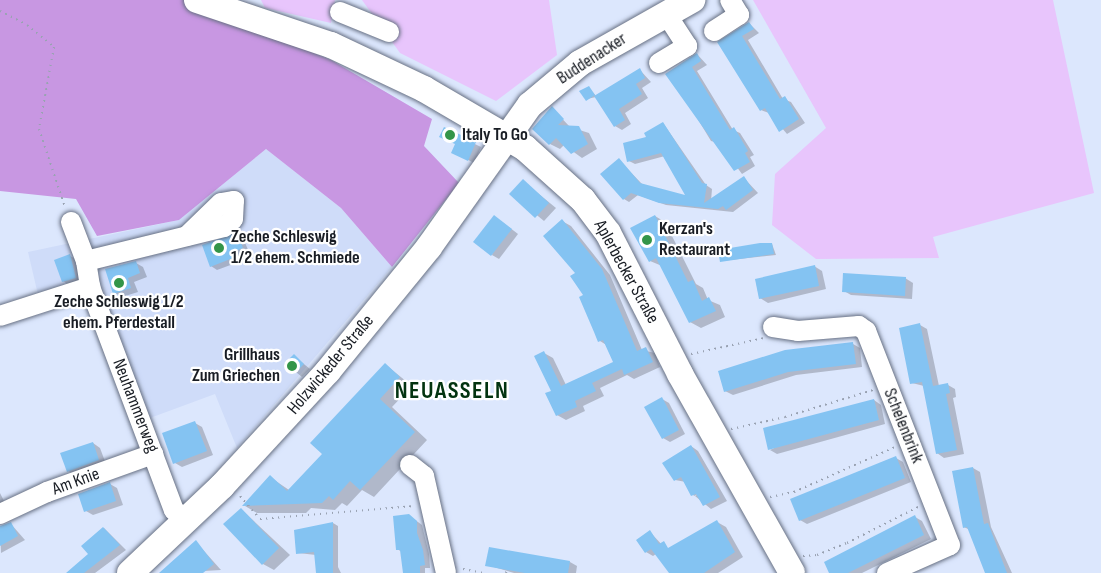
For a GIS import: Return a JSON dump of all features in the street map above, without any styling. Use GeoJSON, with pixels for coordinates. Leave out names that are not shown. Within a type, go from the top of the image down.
{"type":"FeatureCollection","features":[{"type":"Feature","properties":{"kind":"main road","name":"Aplerbecker Straße"},"geometry":{"type":"LineString","coordinates":[[197,0],[251,9],[424,89],[507,136],[563,181],[608,232],[681,375],[795,564]]}},
{"type":"Feature","properties":{"kind":"main road","name":"Buddenacker"},"geometry":{"type":"LineString","coordinates":[[507,136],[553,84],[580,63],[692,0]]}},
{"type":"Feature","properties":{"kind":"main road","name":"Holzwickeder Straße"},"geometry":{"type":"LineString","coordinates":[[130,573],[185,522],[328,370],[429,247],[507,136]]}},
{"type":"Feature","properties":{"kind":"street"},"geometry":{"type":"LineString","coordinates":[[714,31],[739,15],[730,0]]}},
{"type":"Feature","properties":{"kind":"street"},"geometry":{"type":"LineString","coordinates":[[331,45],[341,6],[389,32]]}},
{"type":"Feature","properties":{"kind":"street"},"geometry":{"type":"LineString","coordinates":[[659,63],[687,46],[666,14]]}},
{"type":"Feature","properties":{"kind":"street","name":"Neuhammerweg"},"geometry":{"type":"LineString","coordinates":[[71,222],[86,261],[90,287],[174,510],[185,522]]}},
{"type":"Feature","properties":{"kind":"street"},"geometry":{"type":"LineString","coordinates":[[86,261],[187,236]]}},
{"type":"Feature","properties":{"kind":"street"},"geometry":{"type":"LineString","coordinates":[[0,316],[90,287]]}},
{"type":"Feature","properties":{"kind":"street","name":"Schelenbrink"},"geometry":{"type":"LineString","coordinates":[[773,327],[798,331],[859,326],[866,330],[950,545],[887,573]]}},
{"type":"Feature","properties":{"kind":"street","name":"Am Knie"},"geometry":{"type":"LineString","coordinates":[[0,514],[47,492],[153,454]]}},
{"type":"Feature","properties":{"kind":"street"},"geometry":{"type":"LineString","coordinates":[[410,465],[424,476],[445,570]]}},
{"type":"Feature","properties":{"kind":"path"},"geometry":{"type":"LineString","coordinates":[[0,11],[27,25],[54,47],[39,129],[71,222]]}},
{"type":"Feature","properties":{"kind":"path"},"geometry":{"type":"LineString","coordinates":[[688,356],[708,348],[760,342],[773,327]]}},
{"type":"Feature","properties":{"kind":"path"},"geometry":{"type":"LineString","coordinates":[[726,430],[785,417],[888,386]]}},
{"type":"Feature","properties":{"kind":"path"},"geometry":{"type":"LineString","coordinates":[[764,498],[794,492],[856,467],[908,438]]}},
{"type":"Feature","properties":{"kind":"path"},"geometry":{"type":"LineString","coordinates":[[238,494],[260,519],[430,505]]}},
{"type":"Feature","properties":{"kind":"path"},"geometry":{"type":"LineString","coordinates":[[795,564],[847,543],[932,499]]}},
{"type":"Feature","properties":{"kind":"path"},"geometry":{"type":"LineString","coordinates":[[445,570],[484,573]]}},
{"type":"Feature","properties":{"kind":"shaded area"},"geometry":{"type":"Polygon","coordinates":[[[0,0],[186,0],[331,60],[432,119],[424,146],[459,183],[392,267],[341,208],[266,149],[179,220],[97,236],[76,199],[0,191],[0,0]]]}},
{"type":"Feature","properties":{"kind":"shaded area"},"geometry":{"type":"Polygon","coordinates":[[[261,0],[335,0],[331,23],[265,8],[261,0]]]}},
{"type":"Feature","properties":{"kind":"shaded area"},"geometry":{"type":"Polygon","coordinates":[[[362,0],[549,0],[557,55],[496,101],[400,53],[362,0]]]}},
{"type":"Feature","properties":{"kind":"shaded area"},"geometry":{"type":"Polygon","coordinates":[[[753,0],[1053,0],[1094,193],[933,237],[939,258],[816,259],[772,225],[775,174],[826,128],[753,0]]]}},
{"type":"Feature","properties":{"kind":"shaded area"},"geometry":{"type":"Polygon","coordinates":[[[266,149],[341,208],[392,267],[237,448],[215,394],[150,418],[143,428],[90,287],[39,299],[28,252],[179,220],[266,149]]]}},
{"type":"Feature","properties":{"kind":"building"},"geometry":{"type":"Polygon","coordinates":[[[749,22],[754,29],[742,36],[780,99],[785,96],[799,119],[779,132],[765,108],[760,111],[717,42],[749,22]]]}},
{"type":"Feature","properties":{"kind":"building"},"geometry":{"type":"Polygon","coordinates":[[[697,53],[701,61],[692,67],[730,130],[734,127],[748,151],[745,153],[750,162],[734,171],[665,74],[697,53]]]}},
{"type":"Feature","properties":{"kind":"building"},"geometry":{"type":"Polygon","coordinates":[[[640,68],[645,78],[636,84],[642,94],[619,109],[625,120],[614,127],[594,96],[640,68]]]}},
{"type":"Feature","properties":{"kind":"building"},"geometry":{"type":"Polygon","coordinates":[[[589,86],[595,95],[586,101],[579,91],[589,86]]]}},
{"type":"Feature","properties":{"kind":"building"},"geometry":{"type":"Polygon","coordinates":[[[552,106],[564,119],[558,125],[579,126],[588,144],[571,154],[556,138],[549,145],[532,129],[552,106]]]}},
{"type":"Feature","properties":{"kind":"building"},"geometry":{"type":"Polygon","coordinates":[[[663,122],[702,183],[707,184],[704,203],[744,176],[753,190],[726,210],[723,206],[718,209],[659,203],[631,193],[623,200],[600,174],[619,158],[640,183],[685,195],[661,153],[627,162],[623,143],[646,137],[644,133],[663,122]]]}},
{"type":"Feature","properties":{"kind":"building"},"geometry":{"type":"Polygon","coordinates":[[[444,127],[476,142],[468,161],[451,153],[455,144],[439,137],[444,127]]]}},
{"type":"Feature","properties":{"kind":"building"},"geometry":{"type":"Polygon","coordinates":[[[523,179],[549,203],[535,218],[509,194],[523,179]]]}},
{"type":"Feature","properties":{"kind":"building"},"geometry":{"type":"Polygon","coordinates":[[[494,215],[512,229],[491,256],[473,242],[494,215]]]}},
{"type":"Feature","properties":{"kind":"building"},"geometry":{"type":"Polygon","coordinates":[[[655,215],[688,282],[693,280],[702,301],[709,297],[716,311],[689,323],[656,258],[649,262],[630,228],[655,215]]]}},
{"type":"Feature","properties":{"kind":"building"},"geometry":{"type":"Polygon","coordinates":[[[562,219],[602,269],[637,351],[646,347],[653,362],[624,375],[622,369],[592,383],[596,391],[575,401],[577,407],[556,416],[545,393],[551,391],[534,356],[544,351],[561,386],[613,362],[603,340],[598,342],[579,297],[583,295],[570,276],[575,273],[543,236],[562,219]]]}},
{"type":"Feature","properties":{"kind":"building","name":"Zeche Schleswig 1/2 ehem. Schmiede"},"geometry":{"type":"Polygon","coordinates":[[[237,232],[243,248],[236,251],[238,256],[210,267],[202,245],[237,232]]]}},
{"type":"Feature","properties":{"kind":"building"},"geometry":{"type":"Polygon","coordinates":[[[772,243],[774,254],[720,262],[718,250],[772,243]]]}},
{"type":"Feature","properties":{"kind":"building"},"geometry":{"type":"Polygon","coordinates":[[[70,254],[76,278],[62,282],[54,260],[70,254]]]}},
{"type":"Feature","properties":{"kind":"building","name":"Zeche Schleswig 1/2 ehem. Pferdestall"},"geometry":{"type":"Polygon","coordinates":[[[136,261],[140,273],[128,278],[131,288],[113,294],[105,269],[136,261]]]}},
{"type":"Feature","properties":{"kind":"building"},"geometry":{"type":"Polygon","coordinates":[[[815,265],[819,286],[759,299],[755,279],[815,265]]]}},
{"type":"Feature","properties":{"kind":"building"},"geometry":{"type":"Polygon","coordinates":[[[843,273],[906,277],[905,296],[842,292],[843,273]]]}},
{"type":"Feature","properties":{"kind":"building"},"geometry":{"type":"Polygon","coordinates":[[[920,323],[933,386],[948,383],[950,393],[946,394],[957,450],[936,454],[922,382],[910,384],[899,328],[920,323]]]}},
{"type":"Feature","properties":{"kind":"building"},"geometry":{"type":"Polygon","coordinates":[[[853,342],[856,364],[788,372],[724,392],[718,371],[785,350],[853,342]]]}},
{"type":"Feature","properties":{"kind":"building"},"geometry":{"type":"Polygon","coordinates":[[[294,354],[304,364],[294,374],[284,364],[294,354]]]}},
{"type":"Feature","properties":{"kind":"building"},"geometry":{"type":"Polygon","coordinates":[[[385,363],[400,377],[380,399],[415,432],[360,490],[350,481],[333,500],[329,496],[322,503],[242,506],[270,475],[287,491],[322,454],[310,443],[385,363]]]}},
{"type":"Feature","properties":{"kind":"building"},"geometry":{"type":"Polygon","coordinates":[[[662,397],[679,430],[662,439],[644,407],[662,397]]]}},
{"type":"Feature","properties":{"kind":"building"},"geometry":{"type":"Polygon","coordinates":[[[874,399],[879,420],[768,450],[763,428],[874,399]]]}},
{"type":"Feature","properties":{"kind":"building"},"geometry":{"type":"Polygon","coordinates":[[[195,421],[207,451],[173,464],[162,433],[195,421]]]}},
{"type":"Feature","properties":{"kind":"building"},"geometry":{"type":"Polygon","coordinates":[[[93,442],[99,460],[67,472],[60,453],[93,442]]]}},
{"type":"Feature","properties":{"kind":"building"},"geometry":{"type":"Polygon","coordinates":[[[691,445],[720,497],[703,506],[696,494],[691,496],[681,477],[674,481],[662,463],[691,445]]]}},
{"type":"Feature","properties":{"kind":"building"},"geometry":{"type":"Polygon","coordinates":[[[896,456],[905,478],[799,521],[790,499],[896,456]]]}},
{"type":"Feature","properties":{"kind":"building"},"geometry":{"type":"Polygon","coordinates":[[[973,467],[984,524],[988,523],[1007,573],[985,573],[967,527],[963,528],[952,471],[973,467]]]}},
{"type":"Feature","properties":{"kind":"building"},"geometry":{"type":"Polygon","coordinates":[[[110,482],[116,501],[84,512],[78,494],[110,482]]]}},
{"type":"Feature","properties":{"kind":"building"},"geometry":{"type":"Polygon","coordinates":[[[241,508],[279,548],[262,565],[223,524],[241,508]]]}},
{"type":"Feature","properties":{"kind":"building"},"geometry":{"type":"Polygon","coordinates":[[[409,514],[417,521],[417,533],[423,550],[425,565],[420,566],[420,573],[403,573],[400,550],[396,550],[393,516],[409,514]]]}},
{"type":"Feature","properties":{"kind":"building"},"geometry":{"type":"Polygon","coordinates":[[[915,515],[924,535],[848,573],[829,573],[824,562],[915,515]]]}},
{"type":"Feature","properties":{"kind":"building"},"geometry":{"type":"Polygon","coordinates":[[[717,520],[735,552],[704,573],[669,573],[651,549],[645,553],[636,540],[650,530],[659,544],[664,541],[668,548],[717,520]]]}},
{"type":"Feature","properties":{"kind":"building"},"geometry":{"type":"Polygon","coordinates":[[[11,522],[18,536],[0,546],[0,526],[11,522]]]}},
{"type":"Feature","properties":{"kind":"building"},"geometry":{"type":"Polygon","coordinates":[[[333,522],[333,573],[316,573],[314,552],[296,554],[294,530],[333,522]]]}},
{"type":"Feature","properties":{"kind":"building"},"geometry":{"type":"Polygon","coordinates":[[[103,527],[120,545],[84,573],[66,573],[88,554],[81,546],[103,527]]]}},
{"type":"Feature","properties":{"kind":"building"},"geometry":{"type":"Polygon","coordinates":[[[196,540],[214,564],[203,573],[159,573],[196,540]]]}},
{"type":"Feature","properties":{"kind":"building"},"geometry":{"type":"Polygon","coordinates":[[[489,547],[570,561],[568,573],[525,573],[485,566],[489,547]]]}},
{"type":"Feature","properties":{"kind":"place","name":"Italy To Go"},"geometry":{"type":"Point","coordinates":[450,135]}},
{"type":"Feature","properties":{"kind":"place","name":"Kerzan's Restaurant"},"geometry":{"type":"Point","coordinates":[647,240]}},
{"type":"Feature","properties":{"kind":"place","name":"Zeche Schleswig 1/2 ehem. Schmiede"},"geometry":{"type":"Point","coordinates":[219,248]}},
{"type":"Feature","properties":{"kind":"place","name":"Zeche Schleswig 1/2 ehem. Pferdestall"},"geometry":{"type":"Point","coordinates":[119,283]}},
{"type":"Feature","properties":{"kind":"place","name":"Grillhaus Zum Griechen"},"geometry":{"type":"Point","coordinates":[292,366]}},
{"type":"Feature","properties":{"kind":"district","name":"NEUASSELN"},"geometry":{"type":"Point","coordinates":[452,391]}}]}
